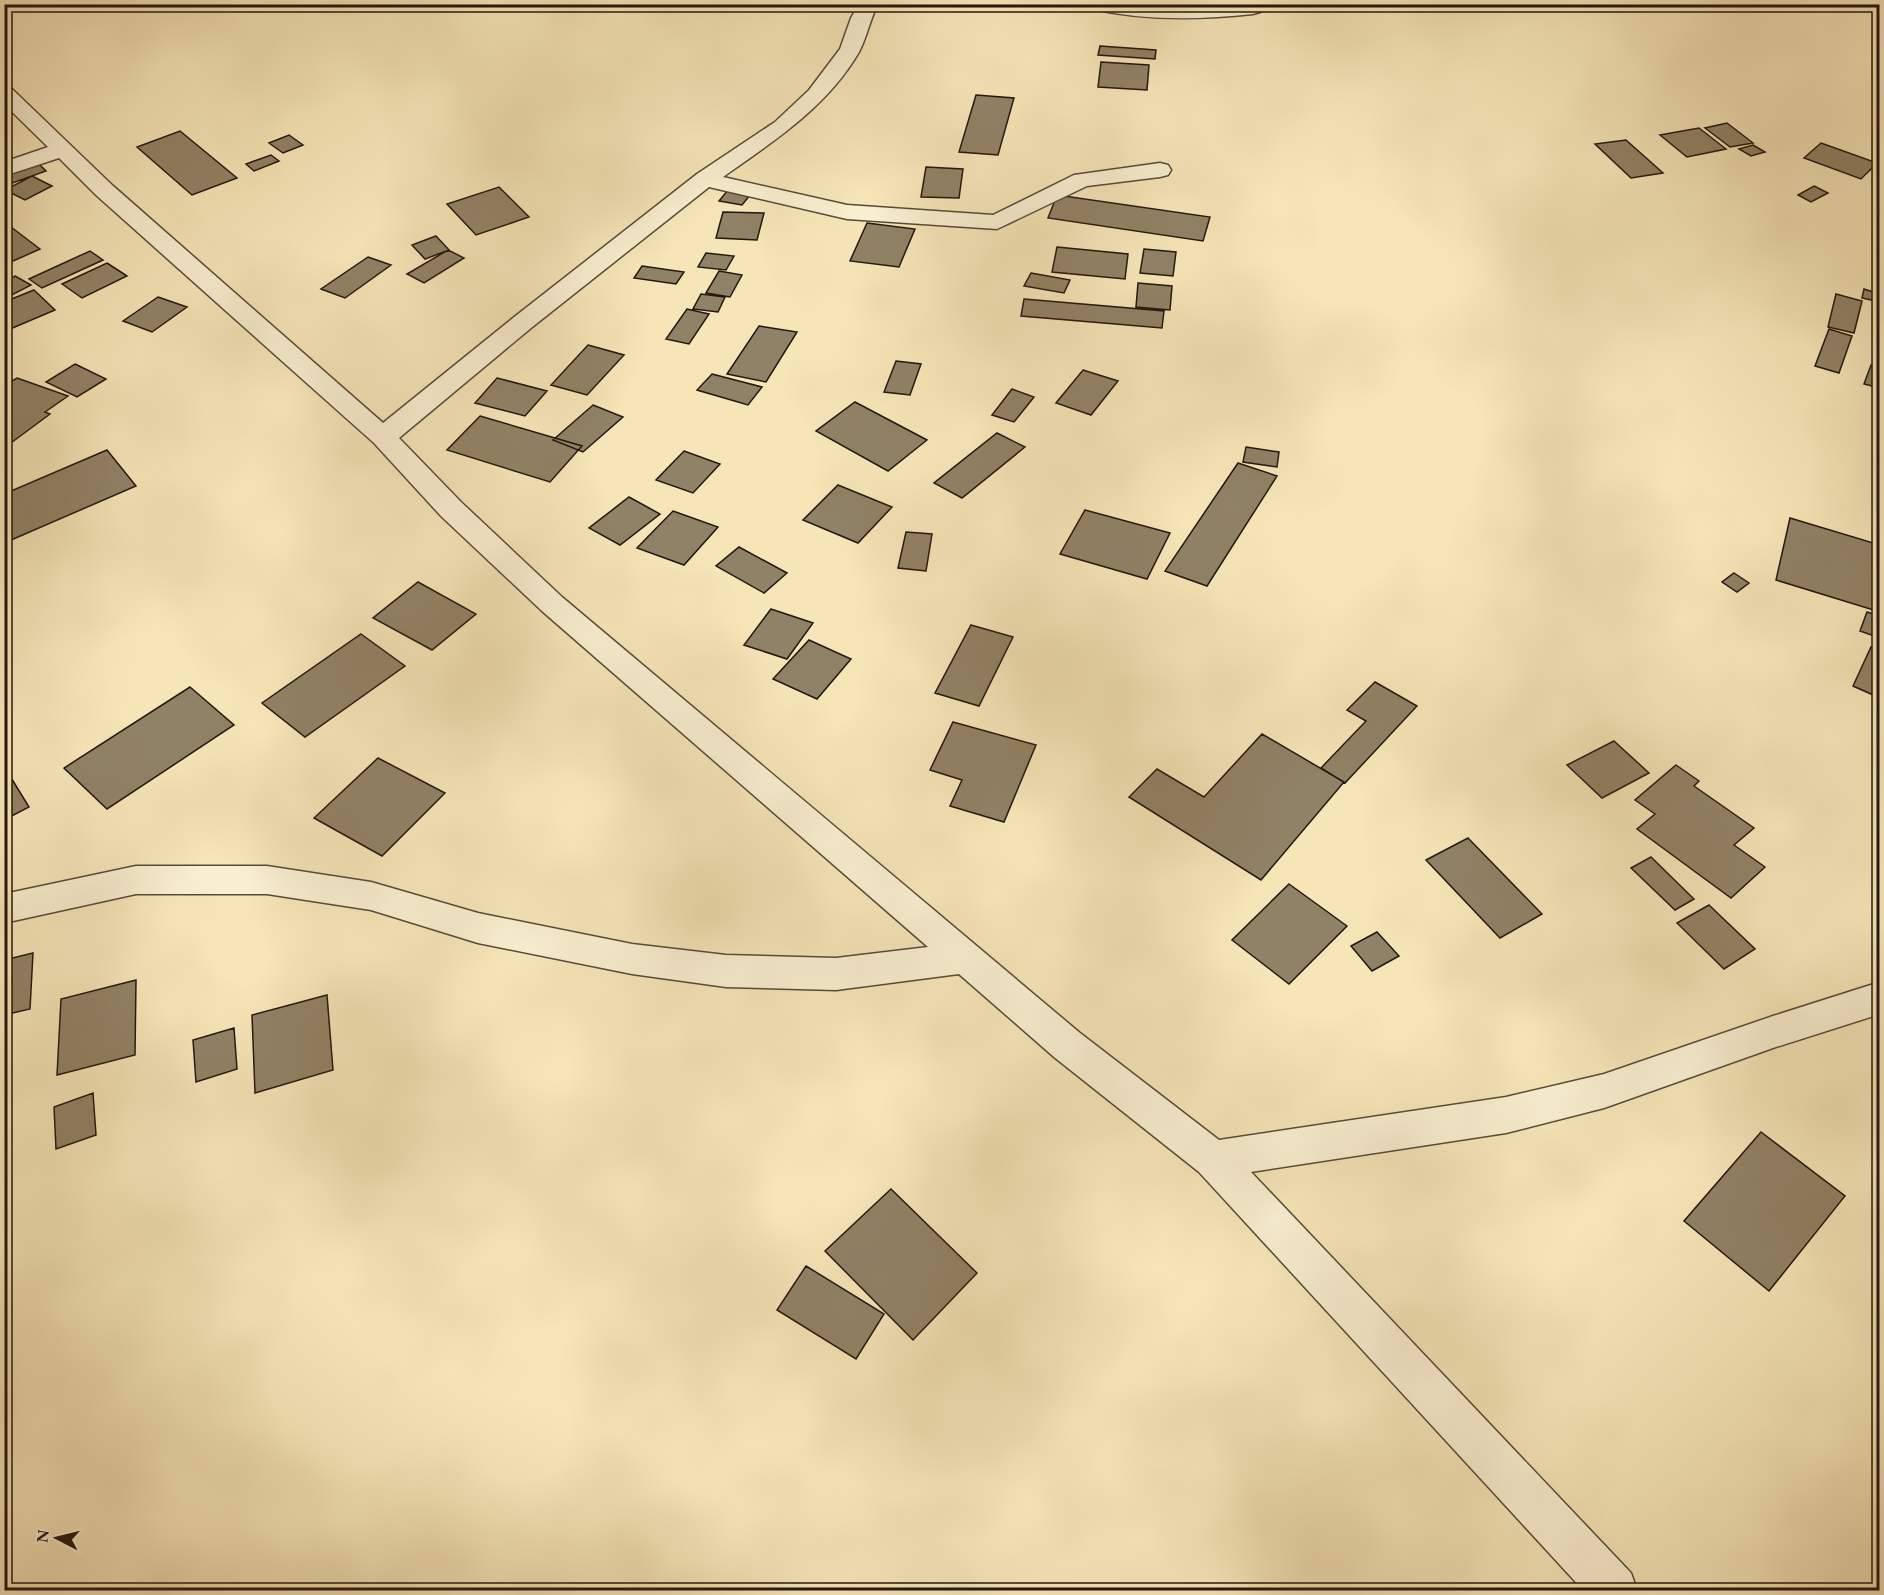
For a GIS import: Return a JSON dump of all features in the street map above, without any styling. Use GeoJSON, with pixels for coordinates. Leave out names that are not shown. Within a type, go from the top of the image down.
{"type":"FeatureCollection","features":[{"type":"Feature","properties":{"kind":"street"},"geometry":{"type":"LineString","coordinates":[[383,437],[522,323],[705,179],[782,126],[816,94],[850,50],[861,18],[869,4]]}},
{"type":"Feature","properties":{"kind":"street"},"geometry":{"type":"LineString","coordinates":[[1096,4],[1162,14],[1202,14],[1253,8]]}},
{"type":"Feature","properties":{"kind":"street"},"geometry":{"type":"LineString","coordinates":[[4,92],[104,190],[383,437],[451,509],[552,604],[1067,1045],[1213,1159],[1614,1590]]}},
{"type":"Feature","properties":{"kind":"street"},"geometry":{"type":"LineString","coordinates":[[4,170],[62,149]]}},
{"type":"Feature","properties":{"kind":"street"},"geometry":{"type":"LineString","coordinates":[[705,179],[847,212],[997,222],[1082,180],[1160,170]]}},
{"type":"Feature","properties":{"kind":"street"},"geometry":{"type":"LineString","coordinates":[[4,909],[136,880],[267,880],[371,896],[478,928],[632,959],[726,971],[836,974],[965,958]]}},
{"type":"Feature","properties":{"kind":"street"},"geometry":{"type":"LineString","coordinates":[[1213,1159],[1506,1115],[1604,1091],[1773,1032],[1880,998]]}},
{"type":"Feature","properties":{"kind":"building"},"geometry":{"type":"Polygon","coordinates":[[[1100,46],[1156,50],[1155,59],[1098,55],[1100,46]]]}},
{"type":"Feature","properties":{"kind":"building"},"geometry":{"type":"Polygon","coordinates":[[[1101,62],[1149,65],[1147,90],[1098,87],[1101,62]]]}},
{"type":"Feature","properties":{"kind":"building"},"geometry":{"type":"Polygon","coordinates":[[[976,95],[1014,98],[998,155],[959,152],[976,95]]]}},
{"type":"Feature","properties":{"kind":"building"},"geometry":{"type":"Polygon","coordinates":[[[1727,123],[1753,143],[1730,147],[1705,128],[1727,123]]]}},
{"type":"Feature","properties":{"kind":"building"},"geometry":{"type":"Polygon","coordinates":[[[1699,128],[1726,149],[1687,157],[1660,135],[1699,128]]]}},
{"type":"Feature","properties":{"kind":"building"},"geometry":{"type":"Polygon","coordinates":[[[180,131],[237,178],[192,195],[137,147],[180,131]]]}},
{"type":"Feature","properties":{"kind":"building"},"geometry":{"type":"Polygon","coordinates":[[[289,135],[303,145],[283,153],[269,143],[289,135]]]}},
{"type":"Feature","properties":{"kind":"building"},"geometry":{"type":"Polygon","coordinates":[[[1626,140],[1663,173],[1631,178],[1595,144],[1626,140]]]}},
{"type":"Feature","properties":{"kind":"building"},"geometry":{"type":"Polygon","coordinates":[[[1821,143],[1877,163],[1861,179],[1804,158],[1821,143]]]}},
{"type":"Feature","properties":{"kind":"building"},"geometry":{"type":"Polygon","coordinates":[[[1753,145],[1765,152],[1751,156],[1739,149],[1753,145]]]}},
{"type":"Feature","properties":{"kind":"building"},"geometry":{"type":"Polygon","coordinates":[[[271,155],[279,161],[254,171],[246,164],[271,155]]]}},
{"type":"Feature","properties":{"kind":"building"},"geometry":{"type":"Polygon","coordinates":[[[38,163],[46,171],[4,186],[4,174],[38,163]]]}},
{"type":"Feature","properties":{"kind":"building"},"geometry":{"type":"Polygon","coordinates":[[[926,167],[963,169],[959,198],[921,197],[926,167]]]}},
{"type":"Feature","properties":{"kind":"building"},"geometry":{"type":"Polygon","coordinates":[[[32,176],[52,186],[25,200],[5,190],[32,176]]]}},
{"type":"Feature","properties":{"kind":"building"},"geometry":{"type":"Polygon","coordinates":[[[1814,186],[1828,193],[1811,202],[1798,195],[1814,186]]]}},
{"type":"Feature","properties":{"kind":"building"},"geometry":{"type":"Polygon","coordinates":[[[499,187],[529,217],[476,235],[447,204],[499,187]]]}},
{"type":"Feature","properties":{"kind":"building"},"geometry":{"type":"Polygon","coordinates":[[[728,190],[751,194],[742,205],[719,201],[728,190]]]}},
{"type":"Feature","properties":{"kind":"building"},"geometry":{"type":"Polygon","coordinates":[[[1057,195],[1210,217],[1203,241],[1048,218],[1057,195]]]}},
{"type":"Feature","properties":{"kind":"building"},"geometry":{"type":"Polygon","coordinates":[[[723,212],[764,213],[757,240],[716,238],[723,212]]]}},
{"type":"Feature","properties":{"kind":"building"},"geometry":{"type":"Polygon","coordinates":[[[867,223],[915,229],[899,267],[850,261],[867,223]]]}},
{"type":"Feature","properties":{"kind":"building"},"geometry":{"type":"Polygon","coordinates":[[[11,227],[40,249],[4,265],[4,230],[11,227]]]}},
{"type":"Feature","properties":{"kind":"building"},"geometry":{"type":"Polygon","coordinates":[[[436,236],[449,250],[425,259],[412,245],[436,236]]]}},
{"type":"Feature","properties":{"kind":"building"},"geometry":{"type":"Polygon","coordinates":[[[1057,247],[1128,254],[1125,279],[1052,272],[1057,247]]]}},
{"type":"Feature","properties":{"kind":"building"},"geometry":{"type":"Polygon","coordinates":[[[1144,249],[1176,252],[1173,276],[1140,273],[1144,249]]]}},
{"type":"Feature","properties":{"kind":"building"},"geometry":{"type":"Polygon","coordinates":[[[448,250],[464,258],[424,283],[407,274],[448,250]]]}},
{"type":"Feature","properties":{"kind":"building"},"geometry":{"type":"Polygon","coordinates":[[[90,251],[103,260],[42,288],[29,279],[90,251]]]}},
{"type":"Feature","properties":{"kind":"building"},"geometry":{"type":"Polygon","coordinates":[[[706,253],[734,256],[726,270],[698,267],[706,253]]]}},
{"type":"Feature","properties":{"kind":"building"},"geometry":{"type":"Polygon","coordinates":[[[368,257],[391,265],[345,298],[321,289],[368,257]]]}},
{"type":"Feature","properties":{"kind":"building"},"geometry":{"type":"Polygon","coordinates":[[[107,263],[127,276],[82,298],[62,284],[107,263]]]}},
{"type":"Feature","properties":{"kind":"building"},"geometry":{"type":"Polygon","coordinates":[[[642,266],[684,272],[676,284],[634,278],[642,266]]]}},
{"type":"Feature","properties":{"kind":"building"},"geometry":{"type":"Polygon","coordinates":[[[719,271],[742,275],[730,297],[706,293],[719,271]]]}},
{"type":"Feature","properties":{"kind":"building"},"geometry":{"type":"Polygon","coordinates":[[[1031,273],[1070,280],[1064,293],[1024,286],[1031,273]]]}},
{"type":"Feature","properties":{"kind":"building"},"geometry":{"type":"Polygon","coordinates":[[[15,276],[31,285],[4,299],[4,282],[15,276]]]}},
{"type":"Feature","properties":{"kind":"building"},"geometry":{"type":"Polygon","coordinates":[[[1138,283],[1172,286],[1170,310],[1136,307],[1138,283]]]}},
{"type":"Feature","properties":{"kind":"building"},"geometry":{"type":"Polygon","coordinates":[[[1864,289],[1880,294],[1880,302],[1862,298],[1864,289]]]}},
{"type":"Feature","properties":{"kind":"building"},"geometry":{"type":"Polygon","coordinates":[[[34,290],[55,310],[10,329],[4,323],[4,302],[34,290]]]}},
{"type":"Feature","properties":{"kind":"building"},"geometry":{"type":"Polygon","coordinates":[[[701,294],[725,297],[718,312],[693,309],[701,294]]]}},
{"type":"Feature","properties":{"kind":"building"},"geometry":{"type":"Polygon","coordinates":[[[1836,294],[1862,301],[1854,333],[1828,327],[1836,294]]]}},
{"type":"Feature","properties":{"kind":"building"},"geometry":{"type":"Polygon","coordinates":[[[158,297],[187,307],[152,332],[123,321],[158,297]]]}},
{"type":"Feature","properties":{"kind":"building"},"geometry":{"type":"Polygon","coordinates":[[[1024,299],[1164,311],[1162,328],[1021,316],[1024,299]]]}},
{"type":"Feature","properties":{"kind":"building"},"geometry":{"type":"Polygon","coordinates":[[[687,309],[709,314],[689,344],[666,339],[687,309]]]}},
{"type":"Feature","properties":{"kind":"building"},"geometry":{"type":"Polygon","coordinates":[[[759,326],[797,332],[766,382],[727,374],[759,326]]]}},
{"type":"Feature","properties":{"kind":"building"},"geometry":{"type":"Polygon","coordinates":[[[1829,329],[1852,336],[1839,373],[1815,366],[1829,329]]]}},
{"type":"Feature","properties":{"kind":"building"},"geometry":{"type":"Polygon","coordinates":[[[588,345],[624,355],[587,395],[551,385],[588,345]]]}},
{"type":"Feature","properties":{"kind":"building"},"geometry":{"type":"Polygon","coordinates":[[[896,361],[921,364],[910,395],[884,392],[896,361]]]}},
{"type":"Feature","properties":{"kind":"building"},"geometry":{"type":"Polygon","coordinates":[[[75,364],[106,379],[77,397],[46,382],[75,364]]]}},
{"type":"Feature","properties":{"kind":"building"},"geometry":{"type":"Polygon","coordinates":[[[1871,365],[1880,367],[1880,388],[1864,384],[1871,365]]]}},
{"type":"Feature","properties":{"kind":"building"},"geometry":{"type":"Polygon","coordinates":[[[1083,370],[1118,381],[1091,415],[1056,403],[1083,370]]]}},
{"type":"Feature","properties":{"kind":"building"},"geometry":{"type":"Polygon","coordinates":[[[712,374],[762,387],[748,405],[697,390],[712,374]]]}},
{"type":"Feature","properties":{"kind":"building"},"geometry":{"type":"Polygon","coordinates":[[[17,378],[68,396],[45,412],[50,414],[4,448],[4,386],[17,378]]]}},
{"type":"Feature","properties":{"kind":"building"},"geometry":{"type":"Polygon","coordinates":[[[497,378],[547,391],[525,416],[475,403],[497,378]]]}},
{"type":"Feature","properties":{"kind":"building"},"geometry":{"type":"Polygon","coordinates":[[[1012,389],[1034,397],[1014,422],[992,415],[1012,389]]]}},
{"type":"Feature","properties":{"kind":"building"},"geometry":{"type":"Polygon","coordinates":[[[855,402],[927,440],[888,471],[816,431],[855,402]]]}},
{"type":"Feature","properties":{"kind":"building"},"geometry":{"type":"Polygon","coordinates":[[[593,405],[623,417],[583,452],[553,440],[593,405]]]}},
{"type":"Feature","properties":{"kind":"building"},"geometry":{"type":"Polygon","coordinates":[[[480,416],[582,446],[550,482],[447,450],[480,416]]]}},
{"type":"Feature","properties":{"kind":"building"},"geometry":{"type":"Polygon","coordinates":[[[997,433],[1025,447],[962,498],[934,483],[997,433]]]}},
{"type":"Feature","properties":{"kind":"building"},"geometry":{"type":"Polygon","coordinates":[[[1246,447],[1279,452],[1277,467],[1243,462],[1246,447]]]}},
{"type":"Feature","properties":{"kind":"building"},"geometry":{"type":"Polygon","coordinates":[[[107,450],[136,486],[4,543],[4,494],[107,450]]]}},
{"type":"Feature","properties":{"kind":"building"},"geometry":{"type":"Polygon","coordinates":[[[684,451],[720,464],[693,493],[656,480],[684,451]]]}},
{"type":"Feature","properties":{"kind":"building"},"geometry":{"type":"Polygon","coordinates":[[[1238,463],[1277,476],[1207,586],[1165,571],[1238,463]]]}},
{"type":"Feature","properties":{"kind":"building"},"geometry":{"type":"Polygon","coordinates":[[[838,485],[892,507],[858,543],[803,520],[838,485]]]}},
{"type":"Feature","properties":{"kind":"building"},"geometry":{"type":"Polygon","coordinates":[[[629,497],[660,514],[620,545],[589,528],[629,497]]]}},
{"type":"Feature","properties":{"kind":"building"},"geometry":{"type":"Polygon","coordinates":[[[1085,510],[1170,533],[1147,579],[1060,554],[1085,510]]]}},
{"type":"Feature","properties":{"kind":"building"},"geometry":{"type":"Polygon","coordinates":[[[673,511],[718,527],[684,565],[637,548],[673,511]]]}},
{"type":"Feature","properties":{"kind":"building"},"geometry":{"type":"Polygon","coordinates":[[[1790,518],[1880,545],[1880,612],[1776,580],[1790,518]]]}},
{"type":"Feature","properties":{"kind":"building"},"geometry":{"type":"Polygon","coordinates":[[[906,532],[932,534],[926,571],[898,568],[906,532]]]}},
{"type":"Feature","properties":{"kind":"building"},"geometry":{"type":"Polygon","coordinates":[[[739,547],[787,573],[764,593],[716,566],[739,547]]]}},
{"type":"Feature","properties":{"kind":"building"},"geometry":{"type":"Polygon","coordinates":[[[1734,573],[1749,583],[1737,592],[1722,582],[1734,573]]]}},
{"type":"Feature","properties":{"kind":"building"},"geometry":{"type":"Polygon","coordinates":[[[418,582],[476,614],[432,650],[373,618],[418,582]]]}},
{"type":"Feature","properties":{"kind":"building"},"geometry":{"type":"Polygon","coordinates":[[[771,609],[813,623],[787,659],[744,645],[771,609]]]}},
{"type":"Feature","properties":{"kind":"building"},"geometry":{"type":"Polygon","coordinates":[[[1867,612],[1880,616],[1880,638],[1860,631],[1867,612]]]}},
{"type":"Feature","properties":{"kind":"building"},"geometry":{"type":"Polygon","coordinates":[[[971,625],[1013,637],[979,706],[935,693],[971,625]]]}},
{"type":"Feature","properties":{"kind":"building"},"geometry":{"type":"Polygon","coordinates":[[[361,634],[405,666],[305,737],[262,703],[361,634]]]}},
{"type":"Feature","properties":{"kind":"building"},"geometry":{"type":"Polygon","coordinates":[[[809,640],[851,659],[817,699],[773,679],[809,640]]]}},
{"type":"Feature","properties":{"kind":"building"},"geometry":{"type":"Polygon","coordinates":[[[1871,647],[1880,650],[1880,698],[1853,686],[1871,647]]]}},
{"type":"Feature","properties":{"kind":"building"},"geometry":{"type":"Polygon","coordinates":[[[1375,682],[1417,706],[1345,783],[1321,768],[1366,721],[1347,710],[1375,682]]]}},
{"type":"Feature","properties":{"kind":"building"},"geometry":{"type":"Polygon","coordinates":[[[190,687],[234,725],[107,809],[64,768],[190,687]]]}},
{"type":"Feature","properties":{"kind":"building"},"geometry":{"type":"Polygon","coordinates":[[[953,722],[1036,745],[1004,822],[950,806],[962,780],[930,770],[953,722]]]}},
{"type":"Feature","properties":{"kind":"building"},"geometry":{"type":"Polygon","coordinates":[[[1262,734],[1344,782],[1261,880],[1129,797],[1157,769],[1204,797],[1262,734]]]}},
{"type":"Feature","properties":{"kind":"building"},"geometry":{"type":"Polygon","coordinates":[[[1614,741],[1649,773],[1602,798],[1567,765],[1614,741]]]}},
{"type":"Feature","properties":{"kind":"building"},"geometry":{"type":"Polygon","coordinates":[[[378,758],[445,793],[382,856],[314,818],[378,758]]]}},
{"type":"Feature","properties":{"kind":"building"},"geometry":{"type":"Polygon","coordinates":[[[1676,765],[1699,781],[1694,786],[1754,828],[1734,845],[1765,867],[1731,898],[1637,829],[1655,814],[1635,800],[1676,765]]]}},
{"type":"Feature","properties":{"kind":"building"},"geometry":{"type":"Polygon","coordinates":[[[10,776],[29,807],[4,820],[4,778],[10,776]]]}},
{"type":"Feature","properties":{"kind":"building"},"geometry":{"type":"Polygon","coordinates":[[[1468,838],[1542,914],[1500,938],[1426,860],[1468,838]]]}},
{"type":"Feature","properties":{"kind":"building"},"geometry":{"type":"Polygon","coordinates":[[[1651,857],[1694,899],[1675,910],[1631,868],[1651,857]]]}},
{"type":"Feature","properties":{"kind":"building"},"geometry":{"type":"Polygon","coordinates":[[[1289,884],[1347,926],[1289,984],[1232,940],[1289,884]]]}},
{"type":"Feature","properties":{"kind":"building"},"geometry":{"type":"Polygon","coordinates":[[[1709,905],[1755,949],[1724,969],[1677,923],[1709,905]]]}},
{"type":"Feature","properties":{"kind":"building"},"geometry":{"type":"Polygon","coordinates":[[[1377,932],[1399,956],[1372,971],[1351,946],[1377,932]]]}},
{"type":"Feature","properties":{"kind":"building"},"geometry":{"type":"Polygon","coordinates":[[[33,953],[30,1009],[4,1015],[4,960],[33,953]]]}},
{"type":"Feature","properties":{"kind":"building"},"geometry":{"type":"Polygon","coordinates":[[[136,980],[135,1055],[57,1075],[61,999],[136,980]]]}},
{"type":"Feature","properties":{"kind":"building"},"geometry":{"type":"Polygon","coordinates":[[[327,995],[333,1070],[255,1093],[252,1015],[327,995]]]}},
{"type":"Feature","properties":{"kind":"building"},"geometry":{"type":"Polygon","coordinates":[[[234,1028],[237,1069],[196,1082],[193,1040],[234,1028]]]}},
{"type":"Feature","properties":{"kind":"building"},"geometry":{"type":"Polygon","coordinates":[[[93,1093],[96,1135],[56,1149],[54,1107],[93,1093]]]}},
{"type":"Feature","properties":{"kind":"building"},"geometry":{"type":"Polygon","coordinates":[[[1761,1132],[1845,1196],[1769,1291],[1684,1221],[1761,1132]]]}},
{"type":"Feature","properties":{"kind":"building"},"geometry":{"type":"Polygon","coordinates":[[[891,1189],[977,1273],[913,1340],[825,1251],[891,1189]]]}},
{"type":"Feature","properties":{"kind":"building"},"geometry":{"type":"Polygon","coordinates":[[[806,1266],[884,1314],[856,1359],[777,1310],[806,1266]]]}}]}
